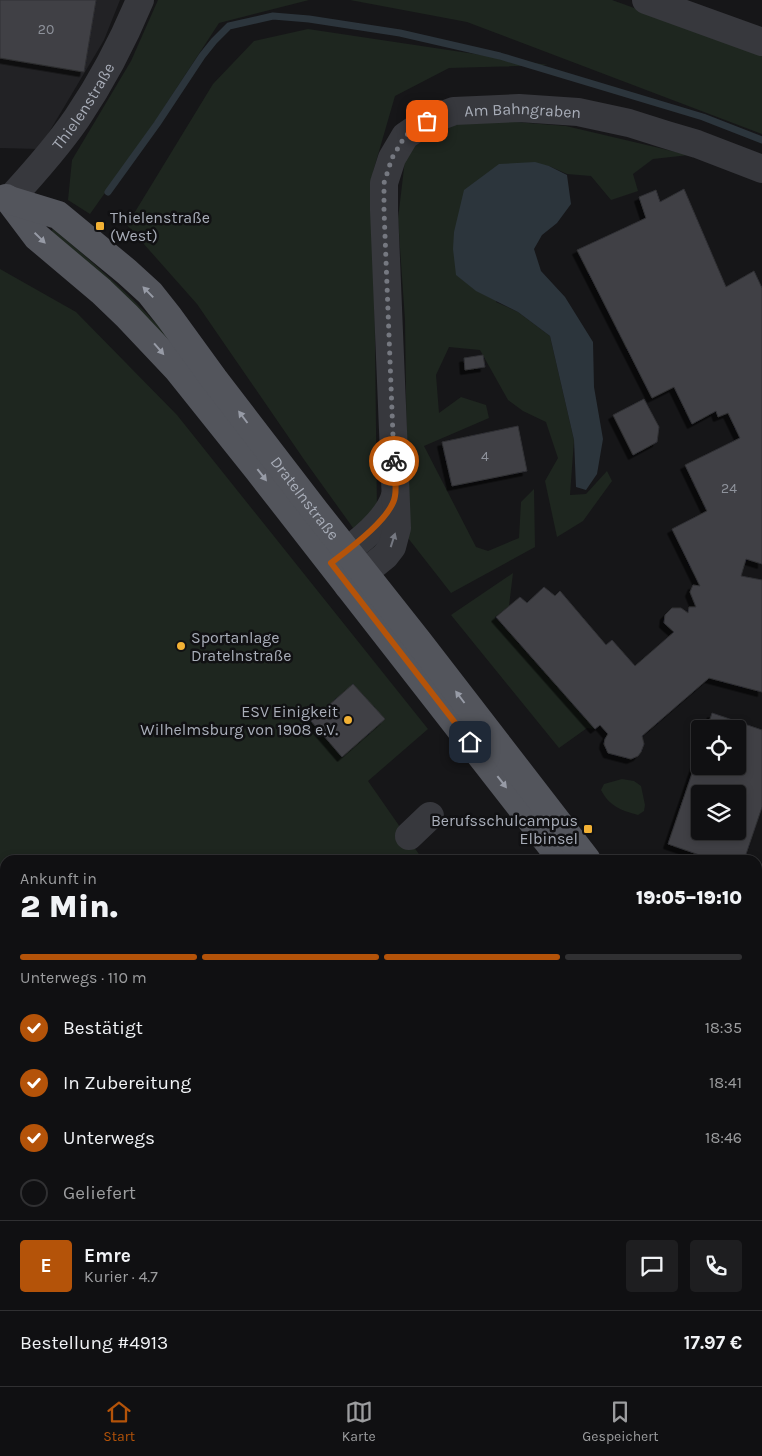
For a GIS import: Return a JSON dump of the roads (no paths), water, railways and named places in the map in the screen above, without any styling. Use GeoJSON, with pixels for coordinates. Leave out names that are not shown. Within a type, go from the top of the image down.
{"type":"FeatureCollection","features":[{"type":"Feature","properties":{"kind":"main road","name":"Dratelnstraße"},"geometry":{"type":"LineString","coordinates":[[5,197],[58,215],[150,293],[214,379],[339,557],[558,855]]}},
{"type":"Feature","properties":{"kind":"main road","name":"Dratelnstraße"},"geometry":{"type":"LineString","coordinates":[[356,580],[583,855]]}},
{"type":"Feature","properties":{"kind":"street","name":"Thielenstraße"},"geometry":{"type":"LineString","coordinates":[[5,197],[48,157],[77,118],[112,60],[140,0]]}},
{"type":"Feature","properties":{"kind":"street"},"geometry":{"type":"LineString","coordinates":[[646,0],[762,42]]}},
{"type":"Feature","properties":{"kind":"street","name":"Am Bahngraben"},"geometry":{"type":"LineString","coordinates":[[356,580],[385,556],[392,547],[398,521],[395,496],[384,183],[392,158],[405,136],[427,121],[454,111],[519,108],[578,112],[630,123],[697,144],[762,169]]}},
{"type":"Feature","properties":{"kind":"street"},"geometry":{"type":"LineString","coordinates":[[339,557],[384,517],[393,505],[395,496]]}},
{"type":"Feature","properties":{"kind":"street"},"geometry":{"type":"LineString","coordinates":[[409,836],[430,816]]}},
{"type":"Feature","properties":{"kind":"waterway"},"geometry":{"type":"LineString","coordinates":[[108,192],[214,41],[229,26],[273,16],[309,19],[400,33],[500,56],[703,117],[762,140]]}},
{"type":"Feature","properties":{"kind":"place","name":"Thielenstraße (West)"},"geometry":{"type":"Point","coordinates":[100,226]}},
{"type":"Feature","properties":{"kind":"place","name":"Sportanlage Dratelnstraße"},"geometry":{"type":"Point","coordinates":[181,646]}},
{"type":"Feature","properties":{"kind":"place","name":"ESV Einigkeit Wilhelmsburg von 1908 e.V."},"geometry":{"type":"Point","coordinates":[348,720]}},
{"type":"Feature","properties":{"kind":"place","name":"Berufsschulcampus Elbinsel"},"geometry":{"type":"Point","coordinates":[588,829]}}]}
